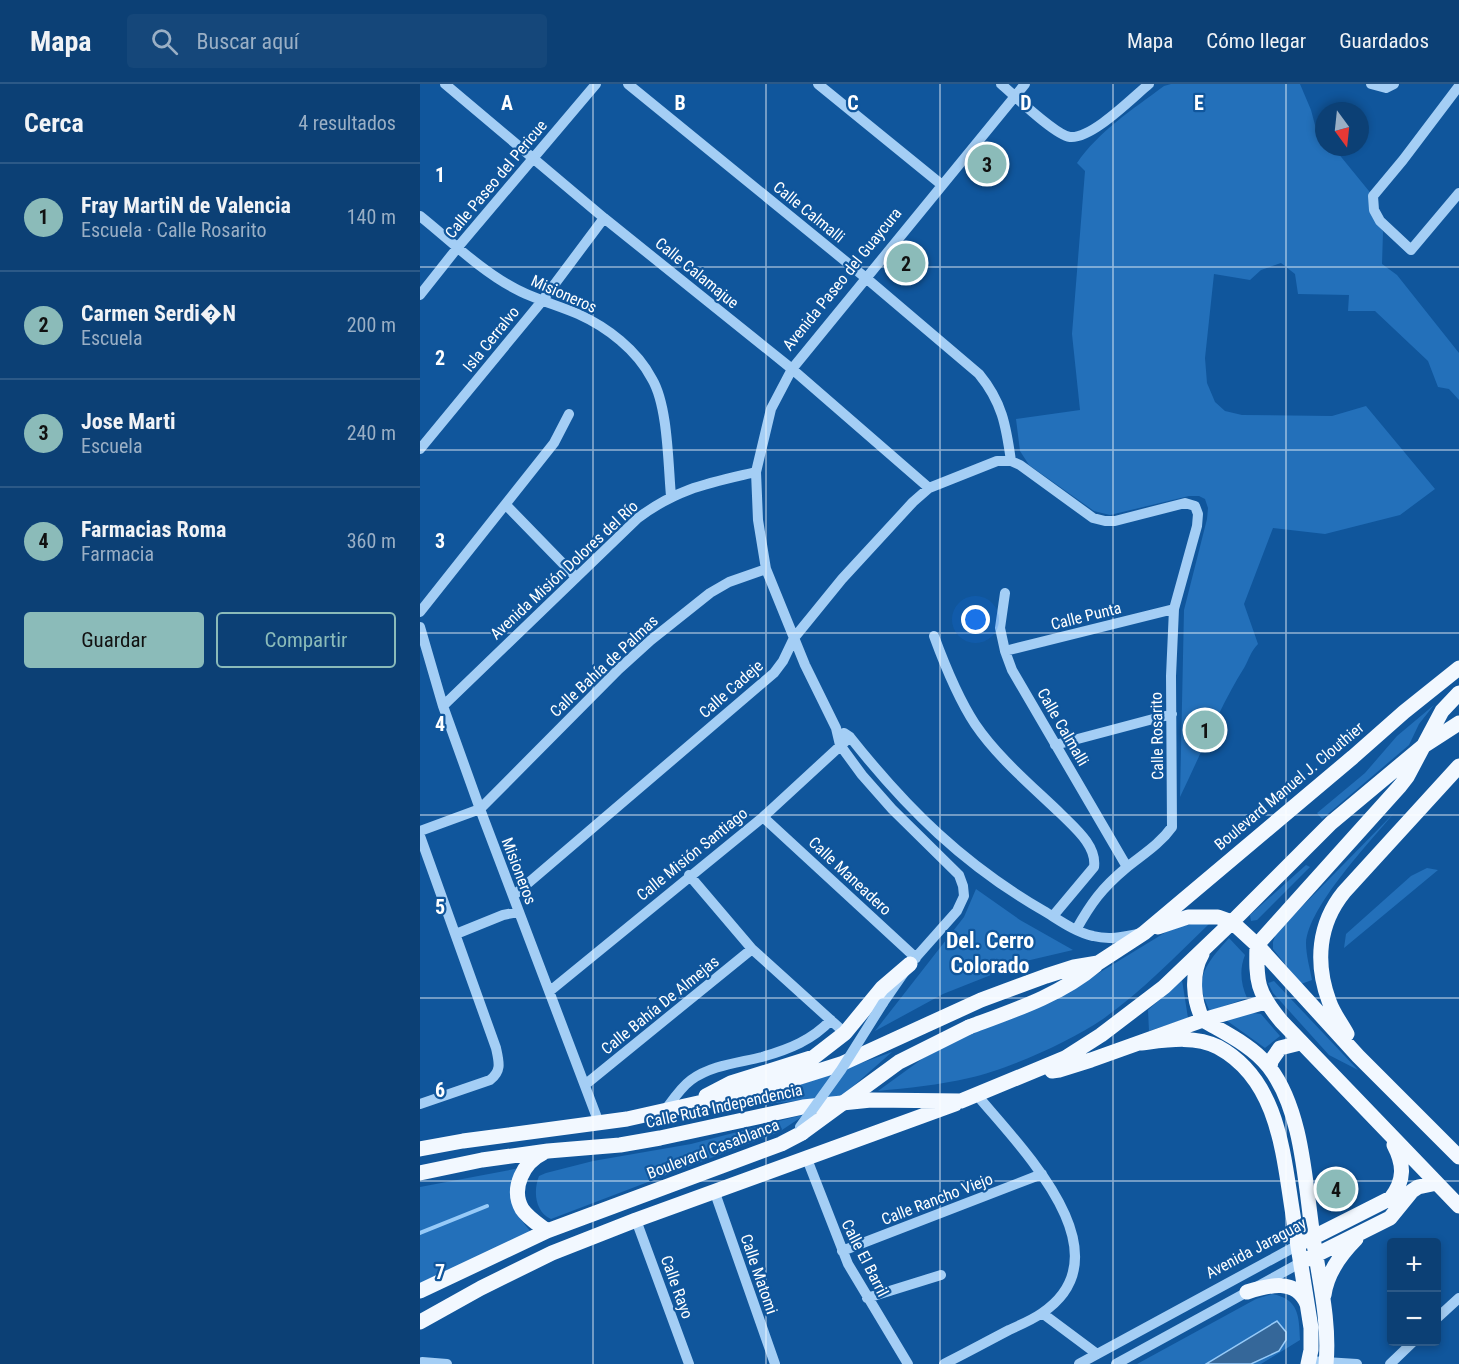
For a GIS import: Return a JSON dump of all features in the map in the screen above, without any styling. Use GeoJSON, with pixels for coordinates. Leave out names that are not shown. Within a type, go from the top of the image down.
{"type":"FeatureCollection","features":[{"type":"Feature","properties":{"kind":"main road","name":"Boulevard Manuel J. Clouthier"},"geometry":{"type":"LineString","coordinates":[[690,1105],[765,1088],[820,1071],[882,1047],[981,1000],[1074,967],[1098,963],[1144,933],[1459,668]]}},
{"type":"Feature","properties":{"kind":"main road"},"geometry":{"type":"LineString","coordinates":[[1459,693],[1442,711],[1400,786],[1257,945],[1259,985],[1265,1002],[1300,1043],[1459,1206]]}},
{"type":"Feature","properties":{"kind":"main road"},"geometry":{"type":"LineString","coordinates":[[1031,1072],[1075,1053],[1164,987],[1331,823],[1422,747],[1459,723]]}},
{"type":"Feature","properties":{"kind":"main road"},"geometry":{"type":"LineString","coordinates":[[1359,1056],[1330,1003],[1324,984],[1321,953],[1325,922],[1333,906],[1344,892],[1459,766]]}},
{"type":"Feature","properties":{"kind":"main road","name":"Boulevard Manuel J. Clouthier"},"geometry":{"type":"LineString","coordinates":[[1144,933],[1188,917],[1218,917],[1232,922]]}},
{"type":"Feature","properties":{"kind":"main road"},"geometry":{"type":"LineString","coordinates":[[1232,922],[1257,945],[1359,1056],[1459,1157]]}},
{"type":"Feature","properties":{"kind":"main road"},"geometry":{"type":"LineString","coordinates":[[1205,948],[1196,969],[1195,983],[1199,1012],[1203,1020],[1252,1050],[1270,1068],[1281,1088],[1295,1124],[1303,1160],[1316,1255],[1315,1305],[1309,1362]]}},
{"type":"Feature","properties":{"kind":"main road"},"geometry":{"type":"LineString","coordinates":[[690,1105],[731,1083],[814,1058],[845,1033],[882,988],[913,961]]}},
{"type":"Feature","properties":{"kind":"main road","name":"Boulevard Casablanca"},"geometry":{"type":"LineString","coordinates":[[420,1291],[546,1231],[781,1144],[899,1062],[969,1027],[1036,1000],[1082,977],[1098,963]]}},
{"type":"Feature","properties":{"kind":"main road"},"geometry":{"type":"LineString","coordinates":[[1031,1072],[1059,1070],[1203,1020],[1265,1002]]}},
{"type":"Feature","properties":{"kind":"main road"},"geometry":{"type":"LineString","coordinates":[[1141,1043],[1180,1039],[1216,1046],[1243,1066],[1253,1077],[1271,1110],[1280,1136],[1300,1263],[1315,1305],[1327,1327],[1326,1362]]}},
{"type":"Feature","properties":{"kind":"main road"},"geometry":{"type":"LineString","coordinates":[[1270,1068],[1271,1061],[1280,1048],[1300,1043]]}},
{"type":"Feature","properties":{"kind":"main road","name":"Calle Ruta Independencia"},"geometry":{"type":"LineString","coordinates":[[420,1173],[482,1160],[548,1151],[620,1145],[803,1107],[871,1100],[961,1101],[1031,1072]]}},
{"type":"Feature","properties":{"kind":"main road"},"geometry":{"type":"LineString","coordinates":[[420,1322],[481,1288],[552,1253],[961,1101]]}},
{"type":"Feature","properties":{"kind":"main road","name":"Calle Ruta Independencia"},"geometry":{"type":"LineString","coordinates":[[420,1149],[462,1141],[599,1123],[664,1112],[690,1105]]}},
{"type":"Feature","properties":{"kind":"main road"},"geometry":{"type":"LineString","coordinates":[[420,1157],[471,1146],[588,1133],[598,1129],[599,1123]]}},
{"type":"Feature","properties":{"kind":"main road"},"geometry":{"type":"LineString","coordinates":[[1391,1136],[1402,1170],[1400,1196]]}},
{"type":"Feature","properties":{"kind":"main road"},"geometry":{"type":"LineString","coordinates":[[546,1231],[521,1207],[518,1188],[525,1166],[532,1158],[548,1151]]}},
{"type":"Feature","properties":{"kind":"main road","name":"Avenida Jaraguay"},"geometry":{"type":"LineString","coordinates":[[1298,1245],[1384,1202],[1418,1187],[1437,1183]]}},
{"type":"Feature","properties":{"kind":"main road","name":"Avenida Jaraguay"},"geometry":{"type":"LineString","coordinates":[[1300,1263],[1390,1218],[1400,1196]]}},
{"type":"Feature","properties":{"kind":"main road"},"geometry":{"type":"LineString","coordinates":[[1315,1305],[1338,1260],[1355,1240],[1374,1226]]}},
{"type":"Feature","properties":{"kind":"main road"},"geometry":{"type":"LineString","coordinates":[[1247,1292],[1271,1285],[1285,1285],[1298,1291],[1315,1305]]}},
{"type":"Feature","properties":{"kind":"street","name":"Calle Calamajue"},"geometry":{"type":"LineString","coordinates":[[445,84],[604,218],[792,369],[929,488]]}},
{"type":"Feature","properties":{"kind":"street","name":"Calle Paseo del Pericue"},"geometry":{"type":"LineString","coordinates":[[420,295],[596,84]]}},
{"type":"Feature","properties":{"kind":"street","name":"Calle Calmalli"},"geometry":{"type":"LineString","coordinates":[[628,84],[866,278],[979,374],[991,388],[1006,424],[1011,461]]}},
{"type":"Feature","properties":{"kind":"street"},"geometry":{"type":"LineString","coordinates":[[818,84],[942,185]]}},
{"type":"Feature","properties":{"kind":"street"},"geometry":{"type":"LineString","coordinates":[[1001,84],[1054,129],[1071,137],[1096,129],[1149,84]]}},
{"type":"Feature","properties":{"kind":"street","name":"Avenida Paseo del Guaycura"},"geometry":{"type":"LineString","coordinates":[[801,1130],[913,961],[957,910],[963,897],[963,886],[959,875],[892,809],[862,775],[840,745],[836,729],[794,638],[766,569],[758,520],[756,472],[771,409],[792,369],[1025,84]]}},
{"type":"Feature","properties":{"kind":"street"},"geometry":{"type":"LineString","coordinates":[[1371,84],[1390,86]]}},
{"type":"Feature","properties":{"kind":"street"},"geometry":{"type":"LineString","coordinates":[[1459,86],[1403,160],[1379,187],[1374,196],[1374,210],[1380,221],[1411,250],[1459,194]]}},
{"type":"Feature","properties":{"kind":"street","name":"Misioneros"},"geometry":{"type":"LineString","coordinates":[[420,216],[514,288],[579,315],[606,330],[640,360],[653,380],[659,396],[671,496]]}},
{"type":"Feature","properties":{"kind":"street","name":"Isla Cerralvo"},"geometry":{"type":"LineString","coordinates":[[420,449],[542,301],[604,218]]}},
{"type":"Feature","properties":{"kind":"street"},"geometry":{"type":"LineString","coordinates":[[420,612],[554,443],[569,414]]}},
{"type":"Feature","properties":{"kind":"street","name":"Calle Cadeje"},"geometry":{"type":"LineString","coordinates":[[513,896],[774,673],[783,661],[794,638],[842,579],[913,502],[929,488],[997,461],[1011,461]]}},
{"type":"Feature","properties":{"kind":"street","name":"Calle Rosarito"},"geometry":{"type":"LineString","coordinates":[[1011,461],[1020,465],[1085,514],[1105,521],[1115,521],[1179,504],[1195,506],[1198,514],[1197,526],[1174,609],[1171,676],[1172,827],[1163,839],[1127,867],[1091,902],[1076,930]]}},
{"type":"Feature","properties":{"kind":"street","name":"Avenida Misión Dolores del Río"},"geometry":{"type":"LineString","coordinates":[[443,706],[638,518],[671,496],[687,489],[756,472]]}},
{"type":"Feature","properties":{"kind":"street"},"geometry":{"type":"LineString","coordinates":[[506,505],[576,577]]}},
{"type":"Feature","properties":{"kind":"street","name":"Calle Bahía de Palmas"},"geometry":{"type":"LineString","coordinates":[[480,809],[619,669],[651,640],[710,593],[729,582],[766,569]]}},
{"type":"Feature","properties":{"kind":"street","name":"Calle Calmalli"},"geometry":{"type":"LineString","coordinates":[[1005,593],[1000,628],[1012,670],[1127,867]]}},
{"type":"Feature","properties":{"kind":"street","name":"Calle Punta"},"geometry":{"type":"LineString","coordinates":[[1005,651],[1174,609]]}},
{"type":"Feature","properties":{"kind":"street","name":"Misioneros"},"geometry":{"type":"LineString","coordinates":[[420,627],[443,706],[480,809],[599,1123]]}},
{"type":"Feature","properties":{"kind":"street"},"geometry":{"type":"LineString","coordinates":[[934,636],[942,658],[975,724],[1007,762],[1078,831],[1095,858],[1094,867],[1053,916]]}},
{"type":"Feature","properties":{"kind":"street"},"geometry":{"type":"LineString","coordinates":[[1055,746],[1172,714]]}},
{"type":"Feature","properties":{"kind":"street"},"geometry":{"type":"LineString","coordinates":[[836,729],[850,737],[904,802],[965,858],[1018,896],[1076,930],[1103,938],[1115,939],[1144,933]]}},
{"type":"Feature","properties":{"kind":"street","name":"Calle Misión Santiago"},"geometry":{"type":"LineString","coordinates":[[550,991],[689,875],[763,817],[850,737]]}},
{"type":"Feature","properties":{"kind":"street"},"geometry":{"type":"LineString","coordinates":[[420,831],[480,809]]}},
{"type":"Feature","properties":{"kind":"street","name":"Calle Maneadero"},"geometry":{"type":"LineString","coordinates":[[763,817],[913,961]]}},
{"type":"Feature","properties":{"kind":"street"},"geometry":{"type":"LineString","coordinates":[[420,836],[496,1048],[500,1067],[490,1080],[420,1104]]}},
{"type":"Feature","properties":{"kind":"street"},"geometry":{"type":"LineString","coordinates":[[689,875],[752,949],[845,1033]]}},
{"type":"Feature","properties":{"kind":"street"},"geometry":{"type":"LineString","coordinates":[[456,934],[502,915],[518,912]]}},
{"type":"Feature","properties":{"kind":"street","name":"Calle Bahía De Almejas"},"geometry":{"type":"LineString","coordinates":[[586,1084],[752,949]]}},
{"type":"Feature","properties":{"kind":"street"},"geometry":{"type":"LineString","coordinates":[[664,1112],[682,1088],[700,1075],[725,1065],[795,1047],[817,1034],[831,1020]]}},
{"type":"Feature","properties":{"kind":"street"},"geometry":{"type":"LineString","coordinates":[[944,1364],[1042,1313],[1062,1294],[1072,1277],[1075,1263],[1073,1235],[1059,1203],[1042,1174],[977,1095]]}},
{"type":"Feature","properties":{"kind":"street","name":"Calle El Barril"},"geometry":{"type":"LineString","coordinates":[[807,1159],[842,1251],[867,1298],[908,1364]]}},
{"type":"Feature","properties":{"kind":"street","name":"Calle Rancho Viejo"},"geometry":{"type":"LineString","coordinates":[[842,1251],[1042,1174]]}},
{"type":"Feature","properties":{"kind":"street","name":"Calle Matomi"},"geometry":{"type":"LineString","coordinates":[[715,1193],[775,1364]]}},
{"type":"Feature","properties":{"kind":"street","name":"Calle Rayo"},"geometry":{"type":"LineString","coordinates":[[636,1220],[689,1364]]}},
{"type":"Feature","properties":{"kind":"street","name":"Avenida Jaraguay"},"geometry":{"type":"LineString","coordinates":[[1079,1364],[1298,1245]]}},
{"type":"Feature","properties":{"kind":"street","name":"Avenida Jaraguay"},"geometry":{"type":"LineString","coordinates":[[1116,1364],[1300,1263]]}},
{"type":"Feature","properties":{"kind":"street"},"geometry":{"type":"LineString","coordinates":[[867,1298],[941,1275]]}},
{"type":"Feature","properties":{"kind":"street"},"geometry":{"type":"LineString","coordinates":[[1441,1315],[1459,1298]]}},
{"type":"Feature","properties":{"kind":"street"},"geometry":{"type":"LineString","coordinates":[[1042,1313],[1097,1354]]}},
{"type":"Feature","properties":{"kind":"street"},"geometry":{"type":"LineString","coordinates":[[1390,1364],[1408,1346]]}},
{"type":"Feature","properties":{"kind":"street"},"geometry":{"type":"LineString","coordinates":[[422,1361],[447,1364]]}},
{"type":"Feature","properties":{"kind":"street"},"geometry":{"type":"LineString","coordinates":[[1309,1362],[1357,1364]]}},
{"type":"Feature","properties":{"kind":"shaded area"},"geometry":{"type":"Polygon","coordinates":[[[1171,84],[1300,84],[1315,125],[1315,156],[1340,156],[1373,196],[1383,232],[1382,264],[1397,275],[1459,353],[1459,400],[1449,389],[1438,387],[1428,361],[1375,311],[1348,311],[1349,295],[1298,294],[1295,274],[1281,263],[1261,270],[1250,280],[1214,274],[1205,358],[1207,383],[1215,402],[1225,411],[1242,415],[1332,416],[1366,406],[1435,489],[1400,515],[1325,534],[1273,528],[1244,604],[1258,644],[1226,699],[1180,797],[1184,610],[1207,519],[1208,508],[1205,499],[1199,496],[1189,496],[1110,515],[1094,511],[1029,465],[1020,451],[1016,419],[1080,410],[1072,334],[1085,171],[1077,163],[1095,141],[1164,86],[1171,84]]]}},
{"type":"Feature","properties":{"kind":"shaded area"},"geometry":{"type":"Polygon","coordinates":[[[1434,705],[1419,724],[1409,745],[1322,819],[1317,813],[1365,773],[1397,736],[1434,705]]]}},
{"type":"Feature","properties":{"kind":"shaded area"},"geometry":{"type":"Polygon","coordinates":[[[1394,813],[1342,875],[1317,912],[1309,928],[1306,943],[1312,980],[1301,984],[1273,949],[1276,933],[1394,813]]]}},
{"type":"Feature","properties":{"kind":"shaded area"},"geometry":{"type":"Polygon","coordinates":[[[1306,865],[1310,867],[1257,920],[1251,921],[1250,915],[1306,865]]]}},
{"type":"Feature","properties":{"kind":"shaded area"},"geometry":{"type":"Polygon","coordinates":[[[1427,868],[1438,870],[1344,948],[1346,934],[1411,876],[1427,868]]]}},
{"type":"Feature","properties":{"kind":"shaded area"},"geometry":{"type":"Polygon","coordinates":[[[976,889],[1020,920],[1073,950],[1026,961],[943,994],[875,1031],[964,917],[976,889]]]}},
{"type":"Feature","properties":{"kind":"shaded area"},"geometry":{"type":"Polygon","coordinates":[[[1196,923],[1209,924],[1131,997],[1103,1019],[1073,1037],[1038,1054],[985,1074],[935,1084],[878,1091],[922,1059],[950,1043],[1066,993],[1166,932],[1196,923]]]}},
{"type":"Feature","properties":{"kind":"shaded area"},"geometry":{"type":"Polygon","coordinates":[[[1229,938],[1245,955],[1242,977],[1247,998],[1210,1011],[1202,989],[1204,972],[1214,955],[1229,938]]]}},
{"type":"Feature","properties":{"kind":"shaded area"},"geometry":{"type":"Polygon","coordinates":[[[1182,980],[1188,1018],[1149,1031],[1148,1010],[1182,980]]]}},
{"type":"Feature","properties":{"kind":"shaded area"},"geometry":{"type":"Polygon","coordinates":[[[1274,981],[1358,1070],[1329,1055],[1273,993],[1268,983],[1274,981]]]}},
{"type":"Feature","properties":{"kind":"shaded area"},"geometry":{"type":"Polygon","coordinates":[[[1244,1012],[1261,1014],[1280,1036],[1265,1048],[1226,1020],[1244,1012]]]}},
{"type":"Feature","properties":{"kind":"shaded area"},"geometry":{"type":"Polygon","coordinates":[[[892,1052],[842,1096],[738,1107],[892,1052]]]}},
{"type":"Feature","properties":{"kind":"shaded area"},"geometry":{"type":"Polygon","coordinates":[[[806,1114],[779,1132],[551,1219],[542,1211],[537,1200],[539,1176],[546,1173],[593,1161],[691,1144],[806,1114]]]}},
{"type":"Feature","properties":{"kind":"shaded area"},"geometry":{"type":"Polygon","coordinates":[[[520,1168],[515,1196],[516,1209],[532,1233],[420,1285],[420,1187],[520,1168]]]}},
{"type":"Feature","properties":{"kind":"shaded area"},"geometry":{"type":"Polygon","coordinates":[[[1272,1294],[1288,1300],[1296,1310],[1300,1340],[1261,1364],[1137,1364],[1256,1299],[1272,1294]]]}},
{"type":"Feature","properties":{"kind":"shaded area"},"geometry":{"type":"Polygon","coordinates":[[[1277,1321],[1286,1332],[1286,1340],[1279,1351],[1251,1364],[1206,1364],[1277,1321]]]}},
{"type":"Feature","properties":{"kind":"waterway"},"geometry":{"type":"LineString","coordinates":[[420,1233],[487,1206]]}},
{"type":"Feature","properties":{"kind":"place","name":"Jose Marti"},"geometry":{"type":"Point","coordinates":[987,164]}},
{"type":"Feature","properties":{"kind":"place","name":"Carmen Serdi�N"},"geometry":{"type":"Point","coordinates":[906,263]}},
{"type":"Feature","properties":{"kind":"place","name":"Fray MartiN de Valencia"},"geometry":{"type":"Point","coordinates":[1205,730]}},
{"type":"Feature","properties":{"kind":"place","name":"Farmacias Roma"},"geometry":{"type":"Point","coordinates":[1336,1189]}},
{"type":"Feature","properties":{"kind":"district","name":"Del. Cerro Colorado"},"geometry":{"type":"Point","coordinates":[990,952]}}]}
